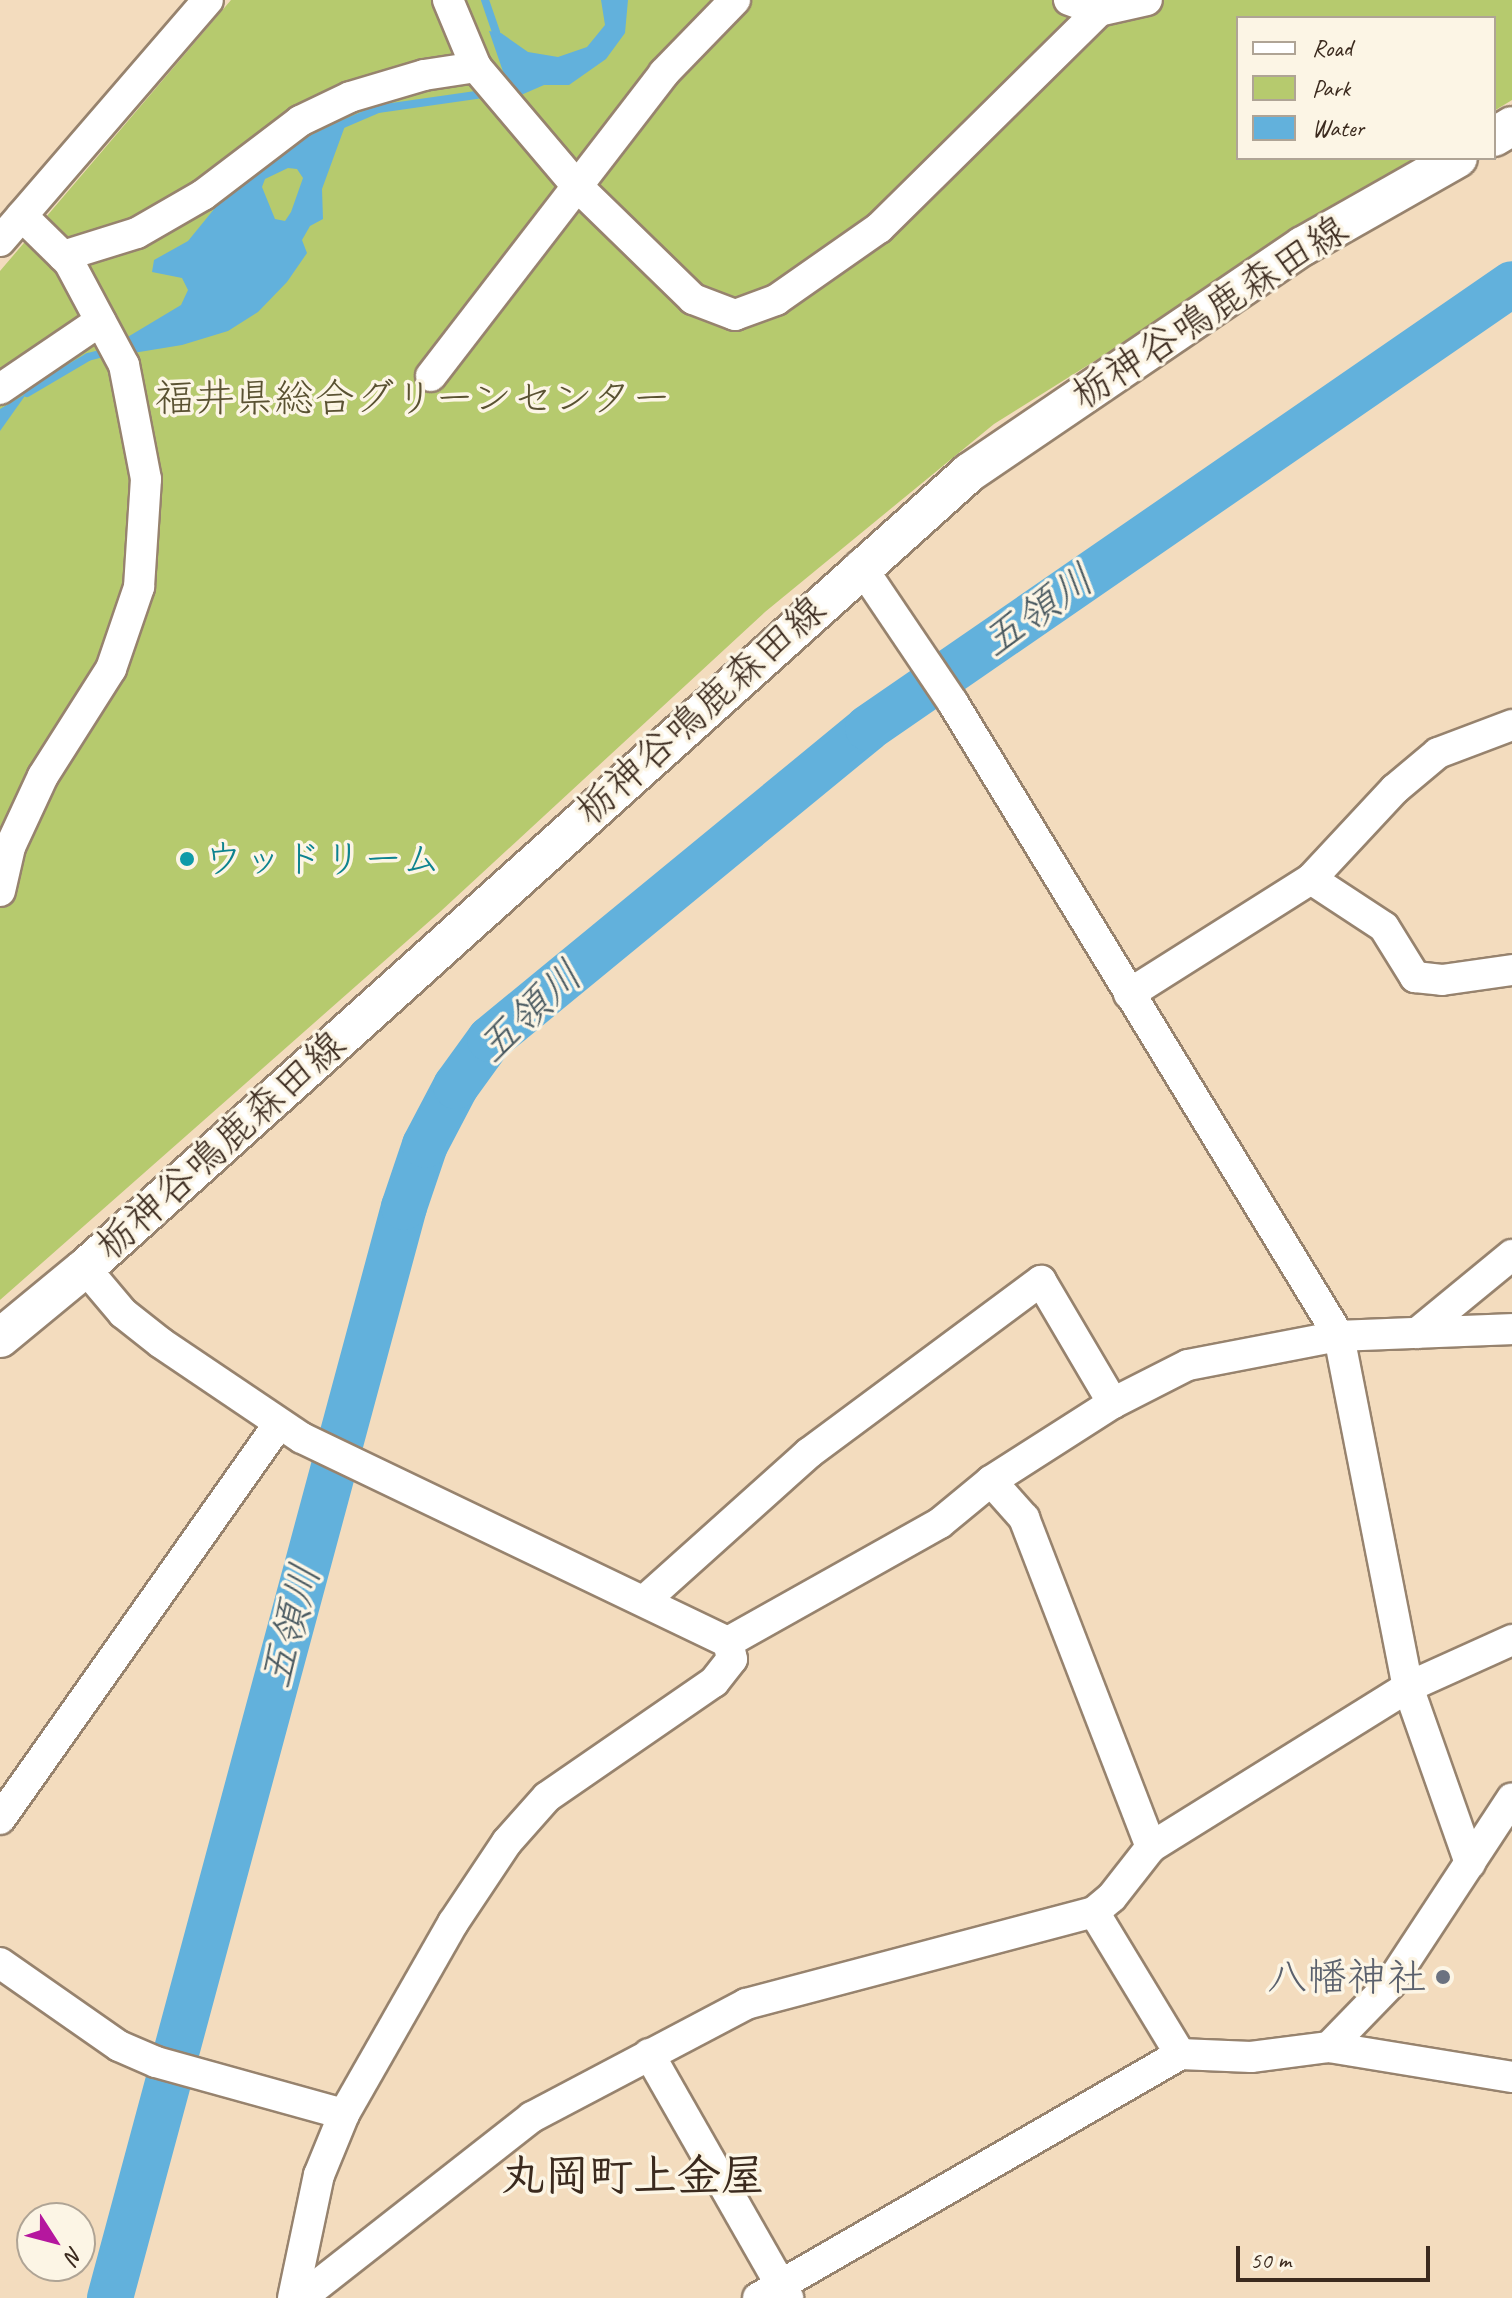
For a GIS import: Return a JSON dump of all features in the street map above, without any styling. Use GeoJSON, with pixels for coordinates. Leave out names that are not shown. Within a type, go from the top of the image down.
{"type":"FeatureCollection","features":[{"type":"Feature","properties":{"kind":"main road","name":"栃神谷鳴鹿森田線"},"geometry":{"type":"LineString","coordinates":[[0,1338],[85,1268],[860,565],[970,472],[1303,246],[1454,160]]}},
{"type":"Feature","properties":{"kind":"street"},"geometry":{"type":"LineString","coordinates":[[0,241],[208,0]]}},
{"type":"Feature","properties":{"kind":"street"},"geometry":{"type":"LineString","coordinates":[[448,0],[476,67],[577,186],[693,299],[735,315],[776,300],[879,228],[1099,11],[1147,0]]}},
{"type":"Feature","properties":{"kind":"street"},"geometry":{"type":"LineString","coordinates":[[431,376],[664,73],[735,0]]}},
{"type":"Feature","properties":{"kind":"street"},"geometry":{"type":"LineString","coordinates":[[1069,0],[1099,11]]}},
{"type":"Feature","properties":{"kind":"street"},"geometry":{"type":"LineString","coordinates":[[63,256],[137,233],[203,195],[300,121],[350,97],[424,75],[476,67]]}},
{"type":"Feature","properties":{"kind":"street"},"geometry":{"type":"LineString","coordinates":[[0,891],[10,847],[43,776],[111,669],[139,587],[146,479],[124,365],[63,256],[22,216]]}},
{"type":"Feature","properties":{"kind":"street"},"geometry":{"type":"LineString","coordinates":[[0,389],[100,321]]}},
{"type":"Feature","properties":{"kind":"street"},"geometry":{"type":"LineString","coordinates":[[860,565],[953,703],[1339,1336],[1408,1687],[1470,1863]]}},
{"type":"Feature","properties":{"kind":"street"},"geometry":{"type":"LineString","coordinates":[[1129,994],[1311,879],[1395,789],[1438,753],[1512,725]]}},
{"type":"Feature","properties":{"kind":"street"},"geometry":{"type":"LineString","coordinates":[[1311,879],[1384,927],[1415,977],[1442,980],[1512,970]]}},
{"type":"Feature","properties":{"kind":"street"},"geometry":{"type":"LineString","coordinates":[[1417,1333],[1512,1255]]}},
{"type":"Feature","properties":{"kind":"street"},"geometry":{"type":"LineString","coordinates":[[85,1268],[123,1313],[161,1343],[279,1424],[317,1446],[384,1474],[728,1642]]}},
{"type":"Feature","properties":{"kind":"street"},"geometry":{"type":"LineString","coordinates":[[644,1601],[809,1453],[1041,1281],[1113,1403]]}},
{"type":"Feature","properties":{"kind":"street"},"geometry":{"type":"LineString","coordinates":[[728,1642],[940,1523],[991,1481],[1113,1403],[1188,1365],[1339,1336],[1512,1329]]}},
{"type":"Feature","properties":{"kind":"street"},"geometry":{"type":"LineString","coordinates":[[0,1819],[279,1424]]}},
{"type":"Feature","properties":{"kind":"street"},"geometry":{"type":"LineString","coordinates":[[991,1481],[1024,1518],[1151,1847]]}},
{"type":"Feature","properties":{"kind":"street"},"geometry":{"type":"LineString","coordinates":[[301,2298],[532,2117],[746,2004],[1094,1912],[1112,1897],[1151,1847],[1408,1687],[1512,1640]]}},
{"type":"Feature","properties":{"kind":"street"},"geometry":{"type":"LineString","coordinates":[[293,2298],[319,2175],[344,2114],[453,1923],[507,1842],[547,1797],[714,1682],[732,1659],[728,1642]]}},
{"type":"Feature","properties":{"kind":"street"},"geometry":{"type":"LineString","coordinates":[[1329,2047],[1390,1984],[1512,1798]]}},
{"type":"Feature","properties":{"kind":"street"},"geometry":{"type":"LineString","coordinates":[[1094,1912],[1180,2054]]}},
{"type":"Feature","properties":{"kind":"street"},"geometry":{"type":"LineString","coordinates":[[0,1963],[119,2046],[156,2062],[344,2114]]}},
{"type":"Feature","properties":{"kind":"street"},"geometry":{"type":"LineString","coordinates":[[649,2054],[775,2294],[1180,2054],[1251,2057],[1329,2047],[1512,2077]]}},
{"type":"Feature","properties":{"kind":"green space","name":"福井県総合グリーンセンター"},"geometry":{"type":"Polygon","coordinates":[[[231,0],[1512,0],[1512,100],[1496,110],[1496,16],[1236,16],[1236,160],[1416,160],[994,424],[765,612],[441,911],[0,1300],[0,271],[231,0]]]}},
{"type":"Feature","properties":{"kind":"water"},"geometry":{"type":"Polygon","coordinates":[[[601,0],[628,0],[625,33],[606,59],[569,85],[544,85],[521,95],[507,83],[489,31],[501,33],[528,52],[558,57],[587,47],[605,25],[601,0]]]}},
{"type":"Feature","properties":{"kind":"water"},"geometry":{"type":"Polygon","coordinates":[[[340,121],[345,126],[322,189],[323,219],[310,226],[302,240],[307,253],[287,282],[258,312],[228,331],[182,345],[127,354],[121,341],[181,305],[188,290],[182,278],[152,272],[154,260],[188,241],[219,203],[282,149],[340,121]],[[288,168],[265,179],[262,187],[275,219],[285,221],[291,212],[303,178],[297,169],[288,168]]]}},
{"type":"Feature","properties":{"kind":"water"},"geometry":{"type":"Polygon","coordinates":[[[27,393],[0,431],[0,409],[27,393]]]}},
{"type":"Feature","properties":{"kind":"waterway"},"geometry":{"type":"LineString","coordinates":[[485,0],[496,32]]}},
{"type":"Feature","properties":{"kind":"waterway"},"geometry":{"type":"LineString","coordinates":[[343,124],[378,109],[490,93]]}},
{"type":"Feature","properties":{"kind":"waterway","name":"五領川"},"geometry":{"type":"LineString","coordinates":[[110,2298],[404,1207],[425,1145],[456,1086],[490,1039],[868,728],[1512,284]]}},
{"type":"Feature","properties":{"kind":"waterway"},"geometry":{"type":"LineString","coordinates":[[27,393],[88,357],[111,351]]}},
{"type":"Feature","properties":{"kind":"place","name":"ウッドリーム"},"geometry":{"type":"Point","coordinates":[187,859]}},
{"type":"Feature","properties":{"kind":"place","name":"八幡神社"},"geometry":{"type":"Point","coordinates":[1443,1977]}},
{"type":"Feature","properties":{"kind":"district","name":"丸岡町上金屋"},"geometry":{"type":"Point","coordinates":[633,2176]}}]}
